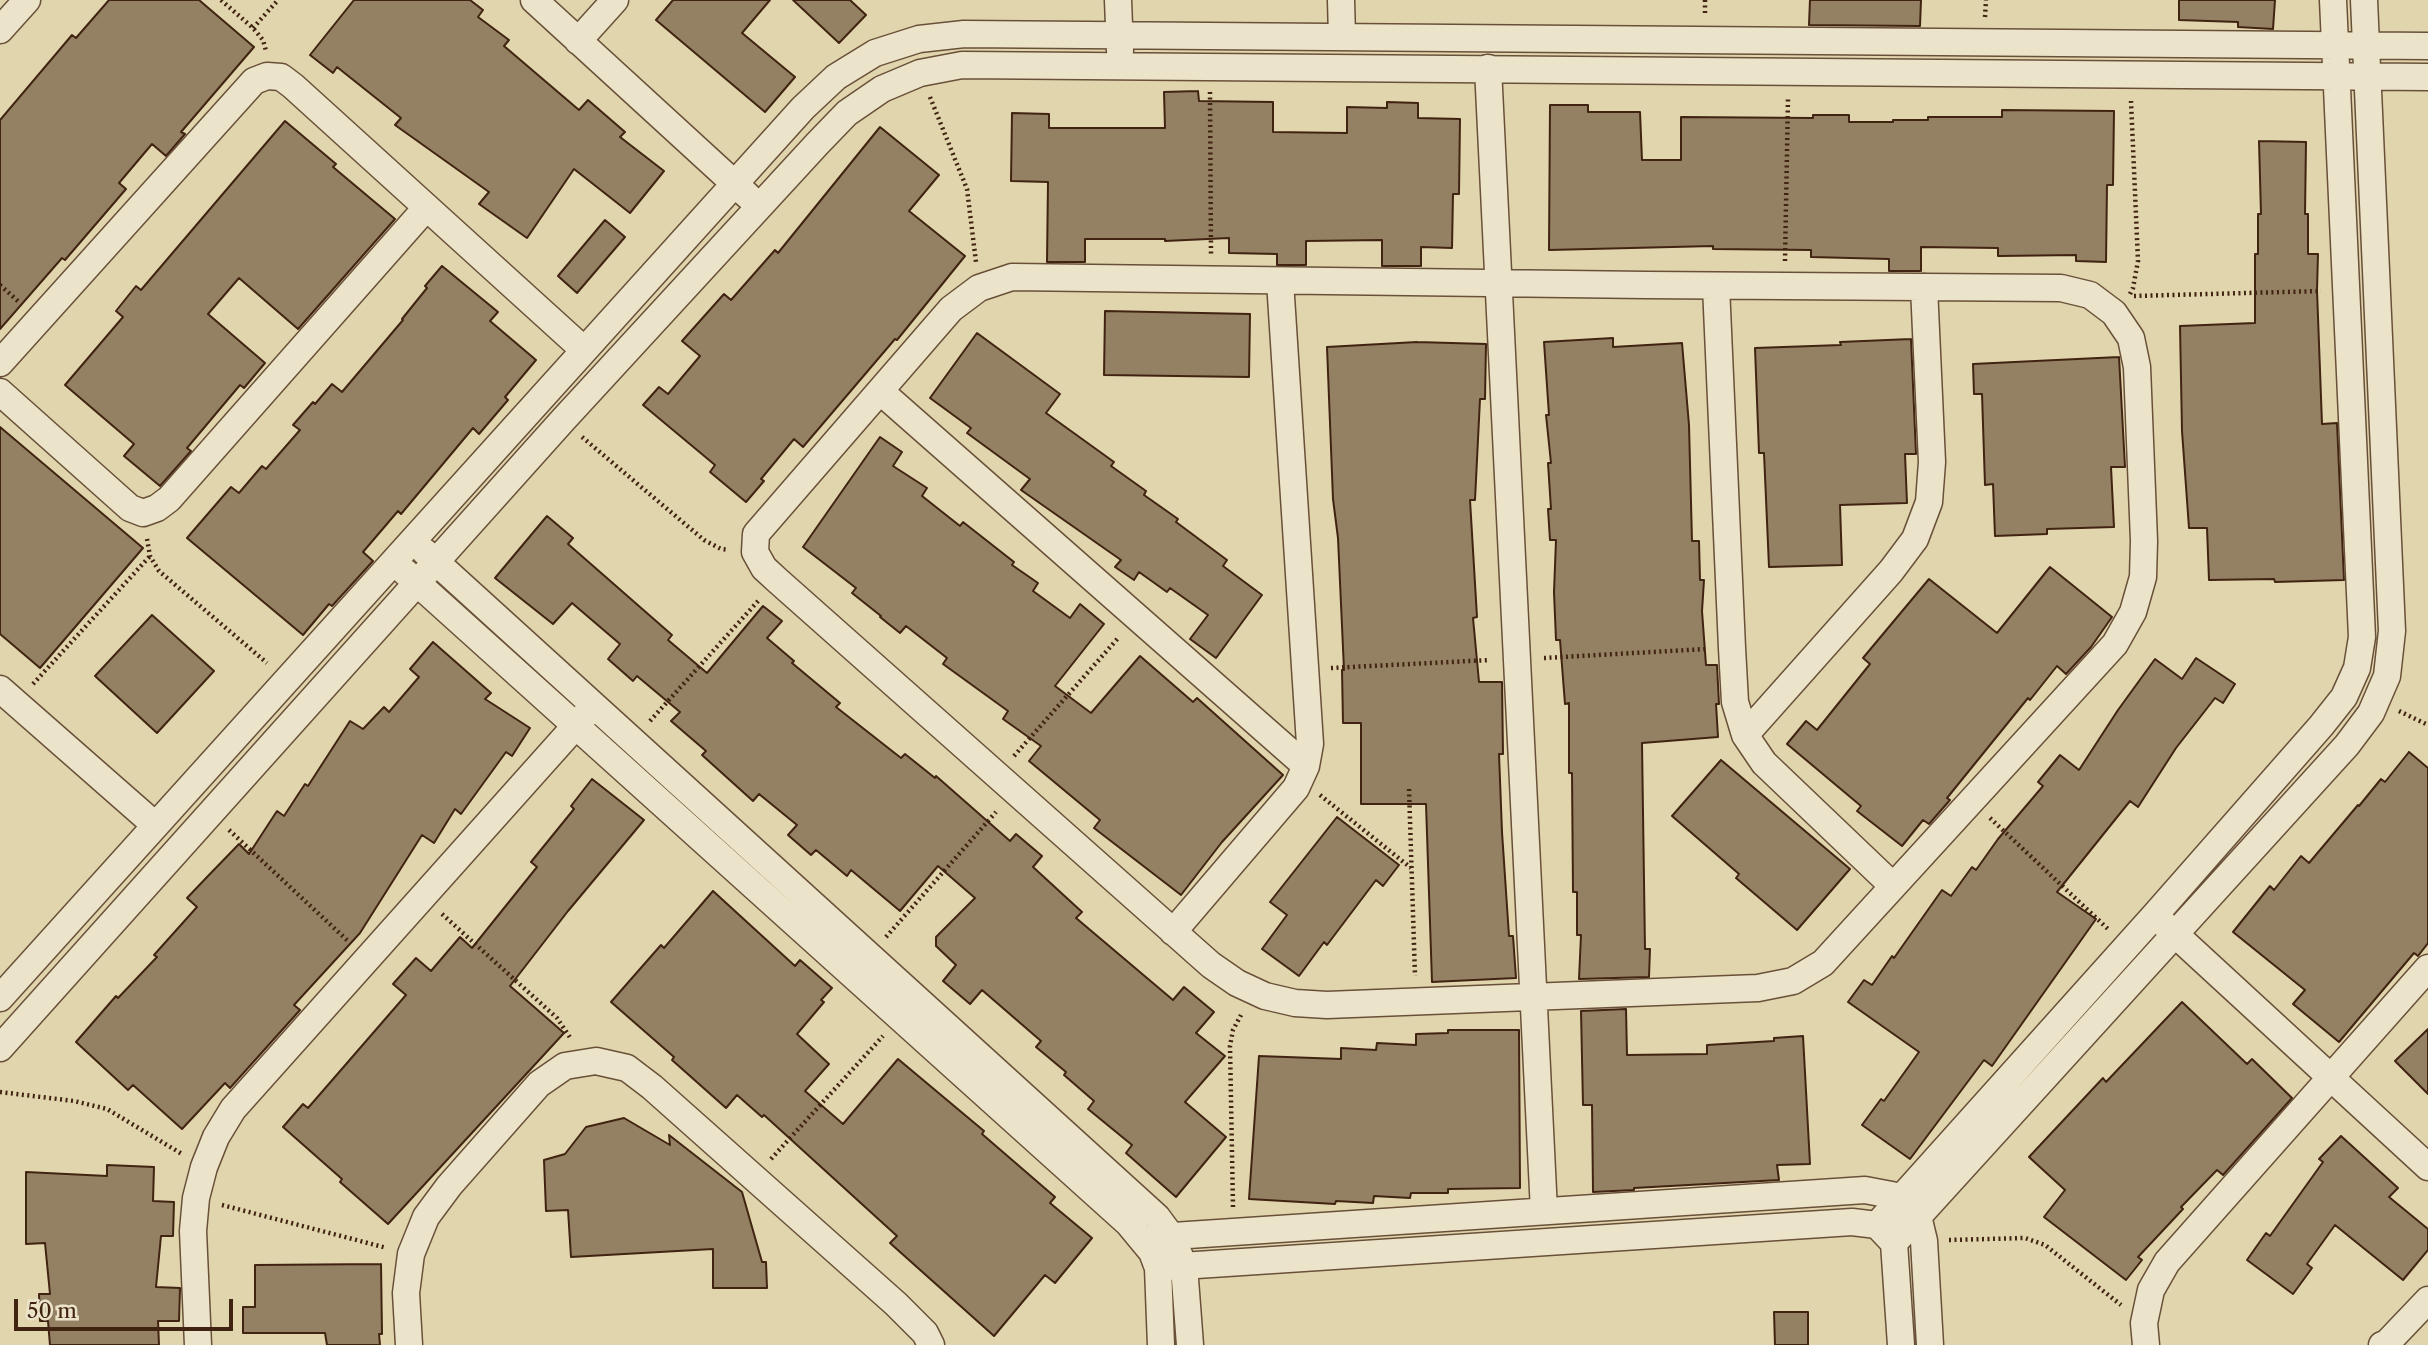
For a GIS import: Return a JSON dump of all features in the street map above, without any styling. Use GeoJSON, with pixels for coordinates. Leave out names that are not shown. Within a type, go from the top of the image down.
{"type":"FeatureCollection","features":[{"type":"Feature","properties":{"kind":"street"},"geometry":{"type":"LineString","coordinates":[[0,30],[27,0]]}},
{"type":"Feature","properties":{"kind":"street"},"geometry":{"type":"LineString","coordinates":[[534,0],[760,206]]}},
{"type":"Feature","properties":{"kind":"street"},"geometry":{"type":"LineString","coordinates":[[579,41],[615,0]]}},
{"type":"Feature","properties":{"kind":"street"},"geometry":{"type":"LineString","coordinates":[[1118,0],[1121,66]]}},
{"type":"Feature","properties":{"kind":"street"},"geometry":{"type":"LineString","coordinates":[[1341,0],[1342,37]]}},
{"type":"Feature","properties":{"kind":"street"},"geometry":{"type":"LineString","coordinates":[[1930,1345],[1915,1218],[2127,947],[2320,726],[2344,696],[2357,668],[2362,637],[2333,0]]}},
{"type":"Feature","properties":{"kind":"street"},"geometry":{"type":"LineString","coordinates":[[1171,1267],[1852,1222],[1886,1234],[1915,1218],[2347,745],[2371,712],[2387,676],[2392,631],[2364,0]]}},
{"type":"Feature","properties":{"kind":"street"},"geometry":{"type":"LineString","coordinates":[[0,998],[803,108],[836,77],[875,53],[919,39],[964,34],[2428,46]]}},
{"type":"Feature","properties":{"kind":"street"},"geometry":{"type":"LineString","coordinates":[[0,1048],[416,583],[760,206],[847,113],[882,89],[920,74],[962,65],[2428,77]]}},
{"type":"Feature","properties":{"kind":"street"},"geometry":{"type":"LineString","coordinates":[[1488,68],[1544,1211]]}},
{"type":"Feature","properties":{"kind":"street"},"geometry":{"type":"LineString","coordinates":[[0,363],[254,81],[267,76],[281,77],[293,86],[584,350]]}},
{"type":"Feature","properties":{"kind":"street"},"geometry":{"type":"LineString","coordinates":[[0,391],[130,508],[143,513],[158,508],[169,499],[426,208]]}},
{"type":"Feature","properties":{"kind":"street"},"geometry":{"type":"LineString","coordinates":[[1012,277],[1280,281],[2061,288],[2121,304],[2137,368],[2144,541],[2143,577],[2133,612],[2115,645],[1972,802],[1823,963],[1793,981],[1758,988],[1416,1001],[1306,1004],[1265,996],[1237,983],[1211,965],[1173,932],[777,580],[764,568],[755,552],[756,534],[951,309],[979,288],[1012,277]]}},
{"type":"Feature","properties":{"kind":"street"},"geometry":{"type":"LineString","coordinates":[[1173,932],[1281,807],[1303,772],[1309,733],[1280,281]]}},
{"type":"Feature","properties":{"kind":"street"},"geometry":{"type":"LineString","coordinates":[[1716,286],[1735,702],[1745,735],[1764,763],[1893,886]]}},
{"type":"Feature","properties":{"kind":"street"},"geometry":{"type":"LineString","coordinates":[[1745,735],[1891,571],[1915,539],[1929,502],[1932,462],[1924,287]]}},
{"type":"Feature","properties":{"kind":"street"},"geometry":{"type":"LineString","coordinates":[[880,391],[1137,617],[1303,772]]}},
{"type":"Feature","properties":{"kind":"street"},"geometry":{"type":"LineString","coordinates":[[412,541],[1157,1217],[1171,1237],[1171,1267],[1161,1345]]}},
{"type":"Feature","properties":{"kind":"street"},"geometry":{"type":"LineString","coordinates":[[393,561],[1143,1239],[1152,1252],[1171,1267],[1190,1345]]}},
{"type":"Feature","properties":{"kind":"street"},"geometry":{"type":"LineString","coordinates":[[8,696],[155,825]]}},
{"type":"Feature","properties":{"kind":"street"},"geometry":{"type":"LineString","coordinates":[[198,1345],[193,1231],[196,1198],[216,1137],[233,1109],[594,705]]}},
{"type":"Feature","properties":{"kind":"street"},"geometry":{"type":"LineString","coordinates":[[2155,915],[2428,1167]]}},
{"type":"Feature","properties":{"kind":"street"},"geometry":{"type":"LineString","coordinates":[[2145,1334],[2151,1290],[2167,1262],[2428,968]]}},
{"type":"Feature","properties":{"kind":"street"},"geometry":{"type":"LineString","coordinates":[[409,1345],[406,1293],[411,1254],[426,1217],[449,1186],[539,1084],[565,1066],[596,1061],[627,1068],[896,1304],[925,1333],[931,1345]]}},
{"type":"Feature","properties":{"kind":"street"},"geometry":{"type":"LineString","coordinates":[[1143,1239],[1866,1190],[1915,1218]]}},
{"type":"Feature","properties":{"kind":"street"},"geometry":{"type":"LineString","coordinates":[[1886,1234],[1901,1345]]}},
{"type":"Feature","properties":{"kind":"street"},"geometry":{"type":"LineString","coordinates":[[2382,1345],[2428,1300]]}},
{"type":"Feature","properties":{"kind":"path"},"geometry":{"type":"LineString","coordinates":[[221,0],[253,28],[262,40],[269,59],[267,76]]}},
{"type":"Feature","properties":{"kind":"path"},"geometry":{"type":"LineString","coordinates":[[253,28],[278,0]]}},
{"type":"Feature","properties":{"kind":"path"},"geometry":{"type":"LineString","coordinates":[[1209,66],[1211,280]]}},
{"type":"Feature","properties":{"kind":"path"},"geometry":{"type":"LineString","coordinates":[[1785,286],[1788,72]]}},
{"type":"Feature","properties":{"kind":"path"},"geometry":{"type":"LineString","coordinates":[[920,74],[967,189],[979,288]]}},
{"type":"Feature","properties":{"kind":"path"},"geometry":{"type":"LineString","coordinates":[[2121,304],[2133,288],[2138,261],[2130,76]]}},
{"type":"Feature","properties":{"kind":"path"},"geometry":{"type":"LineString","coordinates":[[2121,304],[2347,290]]}},
{"type":"Feature","properties":{"kind":"path"},"geometry":{"type":"LineString","coordinates":[[563,421],[704,540],[721,549],[755,552]]}},
{"type":"Feature","properties":{"kind":"path"},"geometry":{"type":"LineString","coordinates":[[143,513],[150,556],[159,571],[286,680]]}},
{"type":"Feature","properties":{"kind":"path"},"geometry":{"type":"LineString","coordinates":[[8,696],[150,556]]}},
{"type":"Feature","properties":{"kind":"path"},"geometry":{"type":"LineString","coordinates":[[633,740],[777,580]]}},
{"type":"Feature","properties":{"kind":"path"},"geometry":{"type":"LineString","coordinates":[[870,956],[1137,617]]}},
{"type":"Feature","properties":{"kind":"path"},"geometry":{"type":"LineString","coordinates":[[1303,772],[1411,868]]}},
{"type":"Feature","properties":{"kind":"path"},"geometry":{"type":"LineString","coordinates":[[1409,789],[1416,1001]]}},
{"type":"Feature","properties":{"kind":"path"},"geometry":{"type":"LineString","coordinates":[[1972,802],[2127,947]]}},
{"type":"Feature","properties":{"kind":"path"},"geometry":{"type":"LineString","coordinates":[[210,813],[368,959]]}},
{"type":"Feature","properties":{"kind":"path"},"geometry":{"type":"LineString","coordinates":[[423,897],[556,1018],[571,1039],[579,1064]]}},
{"type":"Feature","properties":{"kind":"path"},"geometry":{"type":"LineString","coordinates":[[1233,1232],[1230,1046],[1233,1030],[1254,991]]}},
{"type":"Feature","properties":{"kind":"path"},"geometry":{"type":"LineString","coordinates":[[754,1177],[900,1017]]}},
{"type":"Feature","properties":{"kind":"path"},"geometry":{"type":"LineString","coordinates":[[0,1092],[74,1101],[107,1110],[204,1167]]}},
{"type":"Feature","properties":{"kind":"path"},"geometry":{"type":"LineString","coordinates":[[196,1198],[411,1254]]}},
{"type":"Feature","properties":{"kind":"path"},"geometry":{"type":"LineString","coordinates":[[1915,1218],[2025,1237],[2045,1245],[2145,1334]]}},
{"type":"Feature","properties":{"kind":"building"},"geometry":{"type":"Polygon","coordinates":[[[109,0],[199,0],[254,47],[181,132],[185,134],[166,156],[152,144],[119,183],[126,189],[65,260],[62,258],[0,329],[0,120],[72,35],[76,38],[109,0]]]}},
{"type":"Feature","properties":{"kind":"building"},"geometry":{"type":"Polygon","coordinates":[[[354,0],[470,0],[483,10],[478,17],[509,40],[504,46],[579,110],[588,100],[625,132],[620,137],[664,171],[630,213],[574,169],[527,238],[479,204],[489,192],[395,125],[401,118],[337,67],[333,73],[310,55],[354,0]]]}},
{"type":"Feature","properties":{"kind":"building"},"geometry":{"type":"Polygon","coordinates":[[[673,0],[770,0],[742,33],[795,77],[765,112],[656,20],[673,0]]]}},
{"type":"Feature","properties":{"kind":"building"},"geometry":{"type":"Polygon","coordinates":[[[793,0],[850,0],[866,15],[839,43],[793,0]]]}},
{"type":"Feature","properties":{"kind":"building"},"geometry":{"type":"Polygon","coordinates":[[[1810,0],[1921,0],[1920,26],[1809,25],[1810,0]]]}},
{"type":"Feature","properties":{"kind":"building"},"geometry":{"type":"Polygon","coordinates":[[[2179,0],[2275,0],[2273,29],[2238,27],[2238,22],[2179,20],[2179,0]]]}},
{"type":"Feature","properties":{"kind":"building"},"geometry":{"type":"Polygon","coordinates":[[[1198,91],[1199,101],[1273,102],[1273,132],[1347,133],[1347,107],[1387,108],[1387,102],[1418,103],[1418,118],[1460,119],[1459,194],[1453,194],[1452,248],[1421,247],[1421,266],[1382,266],[1382,240],[1306,241],[1306,265],[1277,265],[1277,254],[1229,253],[1229,238],[1165,241],[1085,239],[1085,262],[1047,262],[1048,182],[1011,181],[1012,113],[1049,114],[1049,128],[1165,128],[1164,92],[1198,91]]]}},
{"type":"Feature","properties":{"kind":"building"},"geometry":{"type":"Polygon","coordinates":[[[1550,105],[1588,105],[1588,112],[1640,112],[1642,160],[1681,160],[1681,117],[1813,118],[1813,115],[1849,115],[1849,122],[1893,122],[1928,120],[1928,117],[2002,117],[2002,110],[2114,111],[2113,185],[2107,185],[2106,262],[2076,261],[2076,255],[1998,256],[1998,248],[1921,247],[1921,271],[1889,271],[1889,259],[1811,257],[1811,250],[1713,249],[1713,246],[1549,250],[1550,105]]]}},
{"type":"Feature","properties":{"kind":"building"},"geometry":{"type":"Polygon","coordinates":[[[285,121],[336,164],[333,167],[395,219],[298,329],[239,278],[208,314],[265,363],[244,388],[240,385],[187,448],[191,451],[160,486],[124,456],[134,444],[65,385],[123,317],[116,311],[136,286],[141,290],[285,121]]]}},
{"type":"Feature","properties":{"kind":"building"},"geometry":{"type":"Polygon","coordinates":[[[880,127],[939,175],[909,211],[965,256],[897,340],[895,339],[803,447],[794,439],[746,502],[710,472],[715,465],[643,405],[659,387],[668,394],[700,356],[682,341],[724,294],[731,300],[775,250],[778,253],[880,127]]]}},
{"type":"Feature","properties":{"kind":"building"},"geometry":{"type":"Polygon","coordinates":[[[2259,141],[2306,142],[2305,214],[2308,214],[2308,254],[2318,254],[2322,424],[2337,423],[2344,580],[2209,580],[2207,528],[2189,528],[2182,431],[2180,326],[2255,323],[2255,254],[2258,254],[2258,214],[2261,214],[2259,141]]]}},
{"type":"Feature","properties":{"kind":"building"},"geometry":{"type":"Polygon","coordinates":[[[605,220],[625,237],[577,293],[558,276],[605,220]]]}},
{"type":"Feature","properties":{"kind":"building"},"geometry":{"type":"Polygon","coordinates":[[[442,266],[498,312],[490,321],[536,360],[505,397],[508,400],[479,434],[473,428],[401,514],[398,511],[363,552],[373,561],[332,606],[329,604],[303,635],[187,538],[231,487],[239,493],[262,466],[266,469],[300,430],[293,425],[332,384],[342,392],[403,320],[442,266]]]}},
{"type":"Feature","properties":{"kind":"building"},"geometry":{"type":"Polygon","coordinates":[[[1105,311],[1250,314],[1249,377],[1104,375],[1105,311]]]}},
{"type":"Feature","properties":{"kind":"building"},"geometry":{"type":"Polygon","coordinates":[[[977,333],[1060,394],[1046,413],[1114,462],[1111,466],[1146,491],[1144,495],[1227,560],[1223,566],[1262,595],[1216,658],[1190,639],[1208,615],[1170,588],[1167,592],[1139,572],[1134,580],[1115,567],[1121,560],[1021,490],[1030,479],[967,433],[971,428],[930,398],[977,333]]]}},
{"type":"Feature","properties":{"kind":"building"},"geometry":{"type":"Polygon","coordinates":[[[1613,338],[1613,347],[1682,343],[1689,425],[1692,541],[1699,541],[1700,580],[1704,580],[1702,611],[1706,665],[1717,665],[1718,737],[1642,743],[1645,949],[1650,949],[1649,977],[1579,979],[1581,935],[1577,935],[1577,892],[1573,892],[1569,703],[1565,704],[1560,640],[1556,640],[1556,540],[1550,540],[1548,509],[1551,509],[1548,463],[1551,463],[1546,415],[1549,415],[1544,342],[1613,338]]]}},
{"type":"Feature","properties":{"kind":"building"},"geometry":{"type":"Polygon","coordinates":[[[1911,339],[1916,454],[1905,454],[1907,503],[1840,505],[1842,565],[1769,567],[1764,453],[1759,453],[1755,348],[1911,339]]]}},
{"type":"Feature","properties":{"kind":"building"},"geometry":{"type":"Polygon","coordinates":[[[1417,342],[1486,344],[1485,399],[1480,399],[1475,500],[1470,500],[1477,617],[1473,618],[1479,682],[1502,682],[1503,754],[1499,754],[1502,832],[1509,936],[1513,936],[1516,978],[1432,982],[1426,804],[1361,804],[1361,723],[1343,723],[1344,670],[1327,347],[1417,342]]]}},
{"type":"Feature","properties":{"kind":"building"},"geometry":{"type":"Polygon","coordinates":[[[2119,357],[2125,467],[2111,467],[2114,527],[2047,529],[2047,534],[1995,536],[1993,484],[1985,485],[1982,394],[1974,394],[1973,364],[2119,357]]]}},
{"type":"Feature","properties":{"kind":"building"},"geometry":{"type":"Polygon","coordinates":[[[0,427],[143,548],[40,668],[0,634],[0,427]]]}},
{"type":"Feature","properties":{"kind":"building"},"geometry":{"type":"Polygon","coordinates":[[[880,437],[902,452],[893,466],[927,488],[922,496],[960,526],[963,522],[1014,562],[1012,565],[1038,583],[1033,591],[1070,618],[1080,604],[1104,624],[1055,686],[1091,713],[1140,656],[1193,702],[1197,698],[1283,775],[1222,842],[1181,895],[1094,828],[1100,820],[1029,761],[1041,746],[1003,719],[1008,711],[943,664],[947,658],[906,626],[900,633],[880,617],[852,593],[856,588],[803,547],[880,437]]]}},
{"type":"Feature","properties":{"kind":"building"},"geometry":{"type":"Polygon","coordinates":[[[547,516],[573,538],[568,544],[672,635],[668,640],[707,673],[763,606],[782,621],[767,638],[840,703],[836,707],[901,758],[905,754],[935,778],[936,776],[1010,841],[1016,834],[1042,856],[1033,867],[1082,912],[1076,918],[1173,1000],[1184,987],[1214,1012],[1196,1033],[1225,1056],[1185,1102],[1226,1137],[1176,1197],[1126,1153],[1132,1145],[1088,1109],[1094,1101],[1064,1075],[1066,1072],[1036,1047],[1041,1041],[982,990],[970,1004],[943,981],[956,965],[936,946],[936,937],[975,898],[938,866],[900,911],[851,870],[847,876],[816,850],[811,855],[788,835],[797,825],[759,794],[753,801],[702,755],[706,751],[671,721],[680,712],[637,676],[633,681],[608,659],[620,644],[572,603],[553,624],[495,578],[547,516]]]}},
{"type":"Feature","properties":{"kind":"building"},"geometry":{"type":"Polygon","coordinates":[[[2050,567],[2112,617],[2091,647],[2066,674],[2057,666],[1947,798],[1950,800],[1929,824],[1923,820],[1902,846],[1857,811],[1861,806],[1787,744],[1806,721],[1817,730],[1870,664],[1863,658],[1929,579],[1997,633],[2050,567]]]}},
{"type":"Feature","properties":{"kind":"building"},"geometry":{"type":"Polygon","coordinates":[[[152,615],[214,671],[157,733],[95,676],[152,615]]]}},
{"type":"Feature","properties":{"kind":"building"},"geometry":{"type":"Polygon","coordinates":[[[433,642],[491,693],[485,699],[530,728],[512,756],[506,752],[461,814],[455,809],[434,843],[422,835],[360,933],[294,1005],[300,1010],[230,1088],[225,1083],[182,1129],[133,1085],[128,1090],[76,1042],[116,996],[118,998],[157,957],[154,955],[197,907],[187,898],[239,844],[249,854],[277,811],[284,816],[305,784],[308,786],[350,721],[363,729],[384,707],[389,712],[419,677],[410,669],[433,642]]]}},
{"type":"Feature","properties":{"kind":"building"},"geometry":{"type":"Polygon","coordinates":[[[2196,658],[2235,684],[2223,703],[2215,698],[2176,748],[2138,807],[2130,801],[2057,892],[2096,919],[1992,1066],[1984,1060],[1910,1159],[1862,1125],[1881,1099],[1884,1101],[1919,1052],[1848,1002],[1864,980],[1872,985],[1942,890],[1951,896],[1972,867],[1976,870],[1998,839],[2043,786],[2038,782],[2060,755],[2079,770],[2155,659],[2182,679],[2196,658]]]}},
{"type":"Feature","properties":{"kind":"building"},"geometry":{"type":"Polygon","coordinates":[[[2409,752],[2428,768],[2428,943],[2418,956],[2414,953],[2339,1042],[2293,1004],[2305,990],[2233,932],[2270,886],[2274,890],[2301,856],[2309,863],[2381,779],[2385,782],[2409,752]]]}},
{"type":"Feature","properties":{"kind":"building"},"geometry":{"type":"Polygon","coordinates":[[[1721,760],[1850,869],[1797,930],[1736,878],[1739,874],[1672,816],[1721,760]]]}},
{"type":"Feature","properties":{"kind":"building"},"geometry":{"type":"Polygon","coordinates":[[[592,779],[644,820],[510,986],[564,1033],[388,1224],[283,1127],[303,1104],[308,1108],[406,995],[393,984],[416,958],[431,971],[460,937],[472,948],[537,867],[531,862],[574,809],[571,806],[592,779]]]}},
{"type":"Feature","properties":{"kind":"building"},"geometry":{"type":"Polygon","coordinates":[[[1337,817],[1399,865],[1383,886],[1376,880],[1327,945],[1324,942],[1299,976],[1262,949],[1287,915],[1270,902],[1337,817]]]}},
{"type":"Feature","properties":{"kind":"building"},"geometry":{"type":"Polygon","coordinates":[[[713,891],[795,966],[800,960],[832,988],[821,1000],[824,1002],[797,1034],[829,1064],[805,1091],[843,1124],[898,1059],[984,1131],[982,1134],[1055,1197],[1050,1203],[1092,1238],[1055,1283],[1045,1275],[994,1336],[890,1243],[897,1236],[764,1115],[762,1117],[737,1095],[726,1108],[672,1060],[674,1057],[611,1002],[661,945],[664,948],[713,891]]]}},
{"type":"Feature","properties":{"kind":"building"},"geometry":{"type":"Polygon","coordinates":[[[2182,1002],[2247,1064],[2252,1059],[2292,1098],[2223,1175],[2217,1170],[2181,1207],[2183,1209],[2138,1257],[2142,1260],[2126,1280],[2044,1217],[2065,1190],[2029,1157],[2103,1078],[2106,1082],[2182,1002]]]}},
{"type":"Feature","properties":{"kind":"building"},"geometry":{"type":"Polygon","coordinates":[[[1626,1009],[1627,1055],[1707,1054],[1707,1045],[1774,1041],[1774,1038],[1803,1036],[1810,1164],[1777,1165],[1779,1180],[1593,1192],[1592,1105],[1583,1105],[1581,1011],[1626,1009]]]}},
{"type":"Feature","properties":{"kind":"building"},"geometry":{"type":"Polygon","coordinates":[[[2428,1029],[2428,1094],[2395,1061],[2428,1029]]]}},
{"type":"Feature","properties":{"kind":"building"},"geometry":{"type":"Polygon","coordinates":[[[1448,1030],[1519,1030],[1520,1188],[1448,1189],[1448,1193],[1411,1193],[1410,1198],[1374,1196],[1373,1203],[1336,1201],[1335,1204],[1249,1199],[1259,1056],[1341,1059],[1341,1048],[1376,1050],[1377,1043],[1416,1045],[1416,1034],[1448,1033],[1448,1030]]]}},
{"type":"Feature","properties":{"kind":"building"},"geometry":{"type":"Polygon","coordinates":[[[624,1118],[670,1145],[669,1135],[742,1192],[762,1262],[766,1262],[767,1288],[713,1288],[713,1249],[571,1257],[568,1210],[546,1211],[544,1160],[565,1154],[586,1127],[624,1118]]]}},
{"type":"Feature","properties":{"kind":"building"},"geometry":{"type":"Polygon","coordinates":[[[2341,1136],[2398,1188],[2389,1197],[2428,1229],[2428,1250],[2403,1280],[2335,1225],[2307,1264],[2312,1268],[2293,1294],[2247,1260],[2266,1233],[2270,1236],[2323,1162],[2319,1159],[2341,1136]]]}},
{"type":"Feature","properties":{"kind":"building"},"geometry":{"type":"Polygon","coordinates":[[[107,1165],[154,1167],[153,1201],[174,1202],[173,1236],[161,1236],[156,1287],[180,1288],[179,1321],[158,1321],[159,1345],[50,1345],[48,1321],[40,1321],[39,1294],[50,1294],[45,1243],[26,1244],[26,1172],[107,1176],[107,1165]]]}},
{"type":"Feature","properties":{"kind":"building"},"geometry":{"type":"Polygon","coordinates":[[[381,1264],[380,1345],[327,1345],[325,1333],[243,1333],[243,1307],[255,1307],[255,1265],[381,1264]]]}},
{"type":"Feature","properties":{"kind":"building"},"geometry":{"type":"Polygon","coordinates":[[[1774,1312],[1808,1312],[1808,1345],[1775,1345],[1774,1312]]]}}]}
